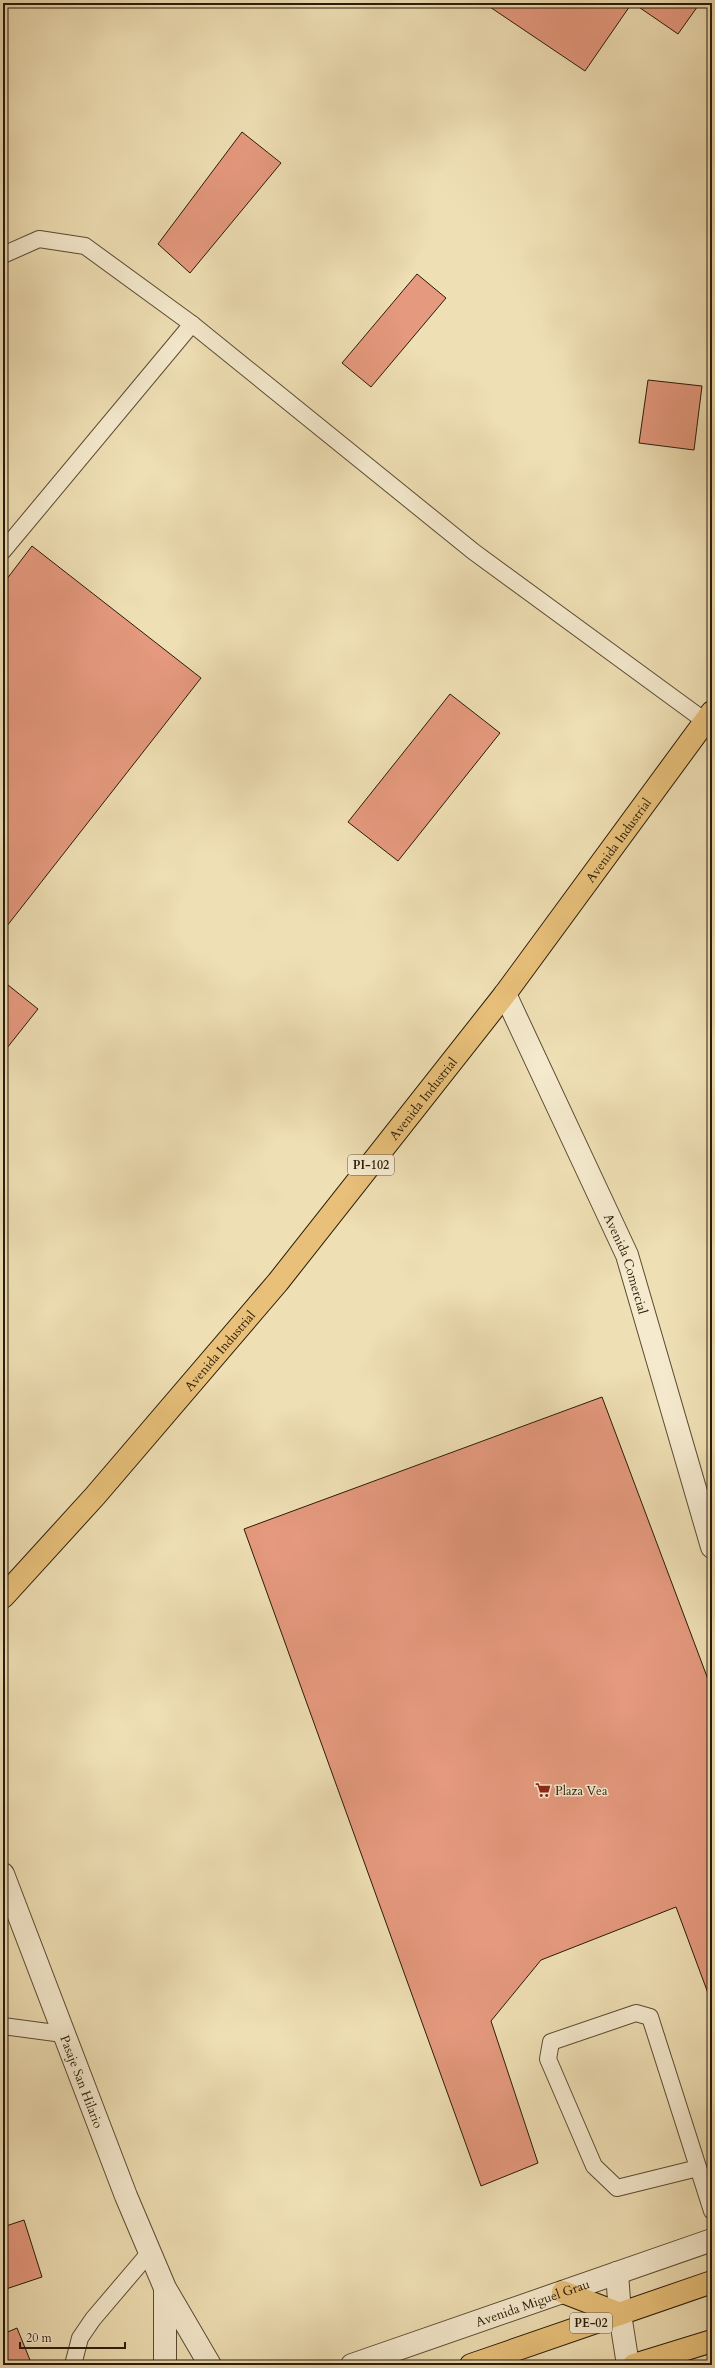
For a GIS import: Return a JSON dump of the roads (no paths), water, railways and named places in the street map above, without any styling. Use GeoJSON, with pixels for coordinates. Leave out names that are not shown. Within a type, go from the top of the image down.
{"type":"FeatureCollection","features":[{"type":"Feature","properties":{"kind":"main road","name":"Avenida Industrial"},"geometry":{"type":"LineString","coordinates":[[3,1597],[95,1496],[278,1282],[505,994],[708,716]]}},
{"type":"Feature","properties":{"kind":"main road","name":"PE-02"},"geometry":{"type":"LineString","coordinates":[[471,2365],[712,2282]]}},
{"type":"Feature","properties":{"kind":"main road"},"geometry":{"type":"LineString","coordinates":[[562,2292],[620,2314]]}},
{"type":"Feature","properties":{"kind":"main road"},"geometry":{"type":"LineString","coordinates":[[634,2365],[712,2341]]}},
{"type":"Feature","properties":{"kind":"street","name":"Avenida Comercial"},"geometry":{"type":"LineString","coordinates":[[505,994],[627,1255],[712,1547]]}},
{"type":"Feature","properties":{"kind":"street","name":"Pasaje San Hilario"},"geometry":{"type":"LineString","coordinates":[[4,1883],[165,2288],[210,2365]]}},
{"type":"Feature","properties":{"kind":"street","name":"Avenida Miguel Grau"},"geometry":{"type":"LineString","coordinates":[[352,2365],[712,2240]]}},
{"type":"Feature","properties":{"kind":"street"},"geometry":{"type":"LineString","coordinates":[[617,2273],[620,2314],[628,2365]]}},
{"type":"Feature","properties":{"kind":"street","name":"Pasaje San Hilario"},"geometry":{"type":"LineString","coordinates":[[165,2288],[165,2365]]}},
{"type":"Feature","properties":{"kind":"lane"},"geometry":{"type":"LineString","coordinates":[[3,255],[39,239],[85,246],[192,324],[474,552],[708,716]]}},
{"type":"Feature","properties":{"kind":"lane"},"geometry":{"type":"LineString","coordinates":[[3,551],[192,324]]}},
{"type":"Feature","properties":{"kind":"lane"},"geometry":{"type":"LineString","coordinates":[[698,2168],[617,2188],[594,2166],[548,2059],[551,2042],[636,2013],[650,2017],[712,2211]]}},
{"type":"Feature","properties":{"kind":"lane"},"geometry":{"type":"LineString","coordinates":[[3,2026],[63,2034]]}},
{"type":"Feature","properties":{"kind":"lane"},"geometry":{"type":"LineString","coordinates":[[72,2364],[80,2338],[93,2319],[150,2252]]}},
{"type":"Feature","properties":{"kind":"place","name":"Plaza Vea"},"geometry":{"type":"Point","coordinates":[543,1790]}}]}
